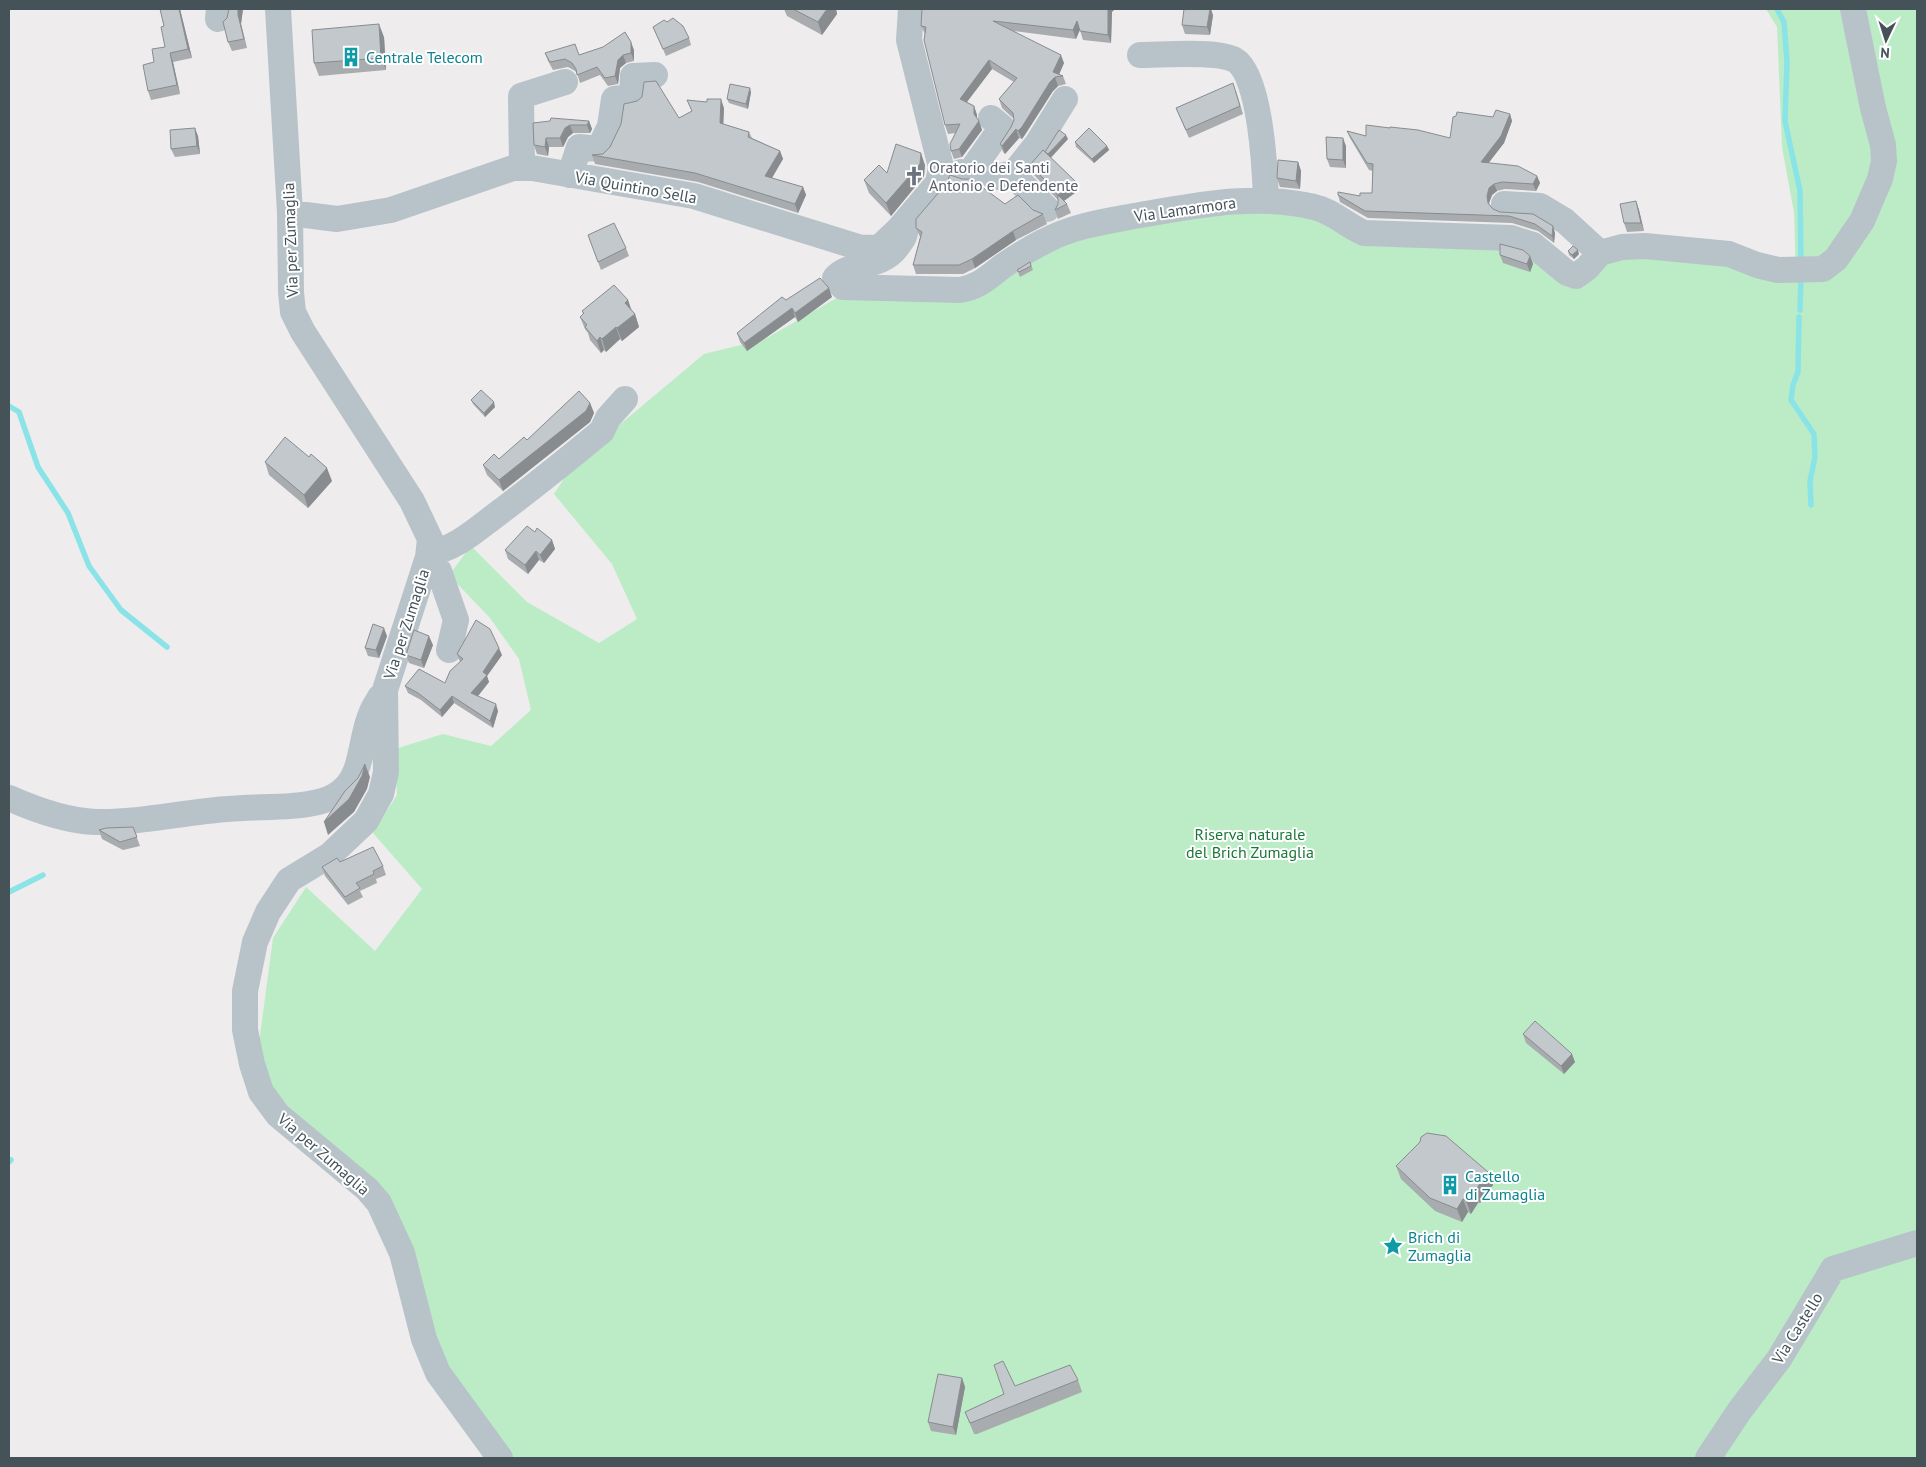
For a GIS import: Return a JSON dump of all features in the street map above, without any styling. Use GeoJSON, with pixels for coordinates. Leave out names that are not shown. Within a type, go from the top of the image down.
{"type":"FeatureCollection","features":[{"type":"Feature","properties":{"kind":"street","name":"Via per Zumaglia"},"geometry":{"type":"LineString","coordinates":[[278,9],[290,213],[293,312],[303,332],[412,501],[430,539],[429,555],[385,688],[386,772],[381,794],[366,821],[330,855],[289,880],[268,912],[255,942],[245,991],[245,1030],[252,1064],[261,1092],[278,1115],[367,1190],[378,1203],[402,1253],[424,1339],[438,1373],[500,1458]]}},
{"type":"Feature","properties":{"kind":"street"},"geometry":{"type":"LineString","coordinates":[[911,9],[909,40],[941,167],[968,174],[1002,128],[991,118]]}},
{"type":"Feature","properties":{"kind":"street"},"geometry":{"type":"LineString","coordinates":[[1504,204],[1540,206],[1611,250],[1645,246],[1729,254],[1757,265],[1778,270],[1823,269],[1836,259],[1862,221],[1880,179],[1884,161],[1883,145],[1873,108],[1852,9]]}},
{"type":"Feature","properties":{"kind":"street"},"geometry":{"type":"LineString","coordinates":[[1140,55],[1220,56],[1237,61],[1249,82],[1256,106],[1262,139],[1266,200]]}},
{"type":"Feature","properties":{"kind":"street"},"geometry":{"type":"LineString","coordinates":[[570,175],[579,147],[599,148],[610,126],[614,99],[632,97],[633,76],[655,75]]}},
{"type":"Feature","properties":{"kind":"street"},"geometry":{"type":"LineString","coordinates":[[522,168],[521,96],[564,82]]}},
{"type":"Feature","properties":{"kind":"street"},"geometry":{"type":"LineString","coordinates":[[974,167],[996,177],[1014,173],[1037,144],[1065,99]]}},
{"type":"Feature","properties":{"kind":"street","name":"Via Quintino Sella"},"geometry":{"type":"LineString","coordinates":[[290,213],[337,218],[391,210],[513,168],[532,168],[694,196],[861,248],[880,247],[938,183],[941,167]]}},
{"type":"Feature","properties":{"kind":"street"},"geometry":{"type":"LineString","coordinates":[[1014,173],[1046,209]]}},
{"type":"Feature","properties":{"kind":"street","name":"Via Lamarmora"},"geometry":{"type":"LineString","coordinates":[[899,228],[905,233],[904,237],[894,250],[881,261],[841,271],[836,278],[843,287],[952,290],[974,288],[1004,266],[1046,240],[1086,225],[1230,201],[1266,200],[1316,207],[1364,233],[1511,238],[1534,245],[1567,273],[1576,276],[1611,250]]}},
{"type":"Feature","properties":{"kind":"street","name":"Via per Zumaglia"},"geometry":{"type":"LineString","coordinates":[[429,555],[442,552],[471,534],[534,487],[602,431],[608,418],[625,399]]}},
{"type":"Feature","properties":{"kind":"street"},"geometry":{"type":"LineString","coordinates":[[429,555],[439,570],[456,620],[450,650]]}},
{"type":"Feature","properties":{"kind":"street"},"geometry":{"type":"LineString","coordinates":[[9,798],[37,809],[70,818],[95,822],[142,820],[226,809],[308,804],[322,801],[344,789],[350,782],[362,749],[370,715],[385,688]]}},
{"type":"Feature","properties":{"kind":"street","name":"Via Castello"},"geometry":{"type":"LineString","coordinates":[[1708,1458],[1740,1410],[1779,1359],[1833,1269],[1917,1243]]}},
{"type":"Feature","properties":{"kind":"green space","name":"Riserva naturale del Brich Zumaglia"},"geometry":{"type":"Polygon","coordinates":[[[1766,9],[1917,9],[1917,1458],[510,1458],[443,1367],[387,1202],[273,1092],[259,1043],[273,938],[306,887],[375,951],[422,889],[373,833],[397,795],[395,749],[443,734],[491,746],[531,710],[519,659],[490,618],[449,575],[471,546],[527,602],[599,643],[637,619],[612,564],[554,494],[574,463],[704,354],[765,339],[847,292],[970,295],[1088,230],[1268,206],[1510,245],[1557,275],[1620,254],[1724,261],[1796,277],[1794,213],[1782,147],[1777,27],[1766,9]]]}},
{"type":"Feature","properties":{"kind":"building"},"geometry":{"type":"Polygon","coordinates":[[[160,9],[179,9],[188,49],[170,53],[177,85],[148,91],[143,65],[154,62],[152,49],[165,47],[161,27],[164,26],[160,9]]]}},
{"type":"Feature","properties":{"kind":"building"},"geometry":{"type":"Polygon","coordinates":[[[229,9],[238,9],[244,39],[228,42],[223,22],[227,18],[229,9]]]}},
{"type":"Feature","properties":{"kind":"building"},"geometry":{"type":"Polygon","coordinates":[[[793,9],[827,9],[818,22],[793,9]]]}},
{"type":"Feature","properties":{"kind":"building"},"geometry":{"type":"Polygon","coordinates":[[[922,9],[1108,9],[1108,35],[1080,31],[1077,21],[1073,30],[993,21],[1061,55],[1053,72],[1063,76],[1055,77],[1050,82],[1022,127],[1018,131],[1016,129],[1002,146],[1000,144],[1014,120],[1013,113],[999,99],[1017,78],[989,60],[960,99],[974,106],[974,114],[979,121],[959,149],[951,151],[950,144],[960,124],[945,125],[924,40],[926,27],[921,26],[922,9]]]}},
{"type":"Feature","properties":{"kind":"building"},"geometry":{"type":"Polygon","coordinates":[[[1184,9],[1210,9],[1207,27],[1182,25],[1184,9]]]}},
{"type":"Feature","properties":{"kind":"building"},"geometry":{"type":"Polygon","coordinates":[[[673,18],[683,26],[689,38],[663,49],[653,27],[664,20],[667,22],[673,18]]]}},
{"type":"Feature","properties":{"kind":"building"},"geometry":{"type":"Polygon","coordinates":[[[379,24],[381,58],[314,63],[312,30],[379,24]]]}},
{"type":"Feature","properties":{"kind":"building"},"geometry":{"type":"Polygon","coordinates":[[[625,32],[631,42],[631,53],[623,55],[618,60],[615,76],[605,78],[597,67],[577,75],[572,63],[565,59],[550,62],[545,53],[575,44],[579,55],[603,47],[625,32]]]}},
{"type":"Feature","properties":{"kind":"building"},"geometry":{"type":"Polygon","coordinates":[[[656,81],[679,118],[692,111],[687,100],[707,102],[707,99],[721,99],[720,123],[749,132],[748,137],[780,151],[765,176],[803,187],[795,204],[695,173],[592,155],[603,154],[610,147],[621,124],[624,104],[637,101],[642,97],[644,82],[656,81]]]}},
{"type":"Feature","properties":{"kind":"building"},"geometry":{"type":"Polygon","coordinates":[[[1233,83],[1240,106],[1186,130],[1176,108],[1233,83]]]}},
{"type":"Feature","properties":{"kind":"building"},"geometry":{"type":"Polygon","coordinates":[[[730,84],[750,88],[746,104],[727,99],[730,84]]]}},
{"type":"Feature","properties":{"kind":"building"},"geometry":{"type":"Polygon","coordinates":[[[1496,110],[1510,114],[1501,136],[1481,162],[1518,166],[1537,176],[1533,184],[1502,182],[1494,184],[1489,188],[1488,203],[1493,209],[1500,212],[1533,214],[1553,226],[1552,236],[1535,224],[1509,216],[1365,211],[1338,195],[1338,192],[1360,196],[1360,193],[1372,193],[1373,164],[1367,163],[1347,131],[1366,136],[1366,125],[1418,130],[1450,138],[1453,117],[1456,116],[1457,112],[1493,117],[1496,110]]]}},
{"type":"Feature","properties":{"kind":"building"},"geometry":{"type":"Polygon","coordinates":[[[551,118],[589,121],[587,125],[570,125],[565,128],[560,138],[546,138],[545,147],[534,145],[533,123],[550,121],[551,118]]]}},
{"type":"Feature","properties":{"kind":"building"},"geometry":{"type":"Polygon","coordinates":[[[195,128],[197,146],[171,149],[170,130],[195,128]]]}},
{"type":"Feature","properties":{"kind":"building"},"geometry":{"type":"Polygon","coordinates":[[[1089,128],[1107,146],[1092,159],[1075,142],[1089,128]]]}},
{"type":"Feature","properties":{"kind":"building"},"geometry":{"type":"Polygon","coordinates":[[[1059,130],[1066,135],[1048,154],[1045,152],[1059,130]]]}},
{"type":"Feature","properties":{"kind":"building"},"geometry":{"type":"Polygon","coordinates":[[[1326,137],[1343,138],[1343,160],[1327,159],[1326,137]]]}},
{"type":"Feature","properties":{"kind":"building"},"geometry":{"type":"Polygon","coordinates":[[[896,144],[921,153],[920,164],[886,203],[864,180],[879,165],[887,173],[896,144]]]}},
{"type":"Feature","properties":{"kind":"building"},"geometry":{"type":"Polygon","coordinates":[[[1043,150],[1076,182],[1058,195],[1067,204],[1055,210],[1058,204],[1058,196],[1055,190],[1030,165],[1043,150]]]}},
{"type":"Feature","properties":{"kind":"building"},"geometry":{"type":"Polygon","coordinates":[[[1278,160],[1298,162],[1296,181],[1277,178],[1278,160]]]}},
{"type":"Feature","properties":{"kind":"building"},"geometry":{"type":"Polygon","coordinates":[[[950,175],[962,179],[971,179],[1005,204],[1018,195],[1033,210],[1043,214],[1013,231],[972,259],[959,265],[913,265],[922,232],[916,228],[916,219],[946,184],[950,175]]]}},
{"type":"Feature","properties":{"kind":"building"},"geometry":{"type":"Polygon","coordinates":[[[1636,201],[1641,223],[1624,223],[1620,204],[1636,201]]]}},
{"type":"Feature","properties":{"kind":"building"},"geometry":{"type":"Polygon","coordinates":[[[614,223],[626,248],[598,262],[588,235],[614,223]]]}},
{"type":"Feature","properties":{"kind":"building"},"geometry":{"type":"Polygon","coordinates":[[[1500,244],[1523,250],[1530,256],[1527,264],[1500,255],[1500,244]]]}},
{"type":"Feature","properties":{"kind":"building"},"geometry":{"type":"Polygon","coordinates":[[[1573,246],[1578,250],[1572,255],[1568,251],[1573,246]]]}},
{"type":"Feature","properties":{"kind":"building"},"geometry":{"type":"Polygon","coordinates":[[[1030,262],[1031,266],[1019,272],[1017,270],[1030,262]]]}},
{"type":"Feature","properties":{"kind":"building"},"geometry":{"type":"Polygon","coordinates":[[[820,278],[829,288],[795,313],[792,308],[744,343],[737,333],[782,297],[786,300],[820,278]]]}},
{"type":"Feature","properties":{"kind":"building"},"geometry":{"type":"Polygon","coordinates":[[[614,285],[628,300],[625,303],[635,314],[602,339],[600,337],[597,341],[585,327],[587,325],[580,317],[584,313],[582,311],[614,285]]]}},
{"type":"Feature","properties":{"kind":"building"},"geometry":{"type":"Polygon","coordinates":[[[481,390],[494,402],[484,413],[471,400],[481,390]]]}},
{"type":"Feature","properties":{"kind":"building"},"geometry":{"type":"Polygon","coordinates":[[[579,391],[590,403],[586,411],[499,480],[483,465],[494,454],[499,459],[524,437],[527,440],[579,391]]]}},
{"type":"Feature","properties":{"kind":"building"},"geometry":{"type":"Polygon","coordinates":[[[285,437],[309,457],[311,454],[327,468],[304,495],[265,462],[285,437]]]}},
{"type":"Feature","properties":{"kind":"building"},"geometry":{"type":"Polygon","coordinates":[[[527,526],[535,532],[537,528],[552,540],[540,555],[536,551],[525,565],[505,550],[527,526]]]}},
{"type":"Feature","properties":{"kind":"building"},"geometry":{"type":"Polygon","coordinates":[[[476,620],[490,629],[499,648],[483,672],[487,675],[471,693],[496,704],[490,721],[452,696],[440,710],[418,693],[405,686],[419,669],[445,683],[450,671],[463,659],[457,654],[476,620]]]}},
{"type":"Feature","properties":{"kind":"building"},"geometry":{"type":"Polygon","coordinates":[[[373,624],[384,628],[376,650],[365,648],[373,624]]]}},
{"type":"Feature","properties":{"kind":"building"},"geometry":{"type":"Polygon","coordinates":[[[414,630],[429,636],[421,660],[406,655],[414,630]]]}},
{"type":"Feature","properties":{"kind":"building"},"geometry":{"type":"Polygon","coordinates":[[[365,764],[362,776],[349,799],[324,822],[345,791],[358,778],[365,764]]]}},
{"type":"Feature","properties":{"kind":"building"},"geometry":{"type":"Polygon","coordinates":[[[133,827],[137,837],[120,842],[99,830],[106,828],[133,827]]]}},
{"type":"Feature","properties":{"kind":"building"},"geometry":{"type":"Polygon","coordinates":[[[373,847],[383,866],[373,871],[374,874],[356,883],[360,888],[345,897],[322,867],[337,858],[340,862],[373,847]]]}},
{"type":"Feature","properties":{"kind":"building"},"geometry":{"type":"Polygon","coordinates":[[[1535,1021],[1572,1054],[1561,1066],[1523,1034],[1535,1021]]]}},
{"type":"Feature","properties":{"kind":"building","name":"Castello di Zumaglia"},"geometry":{"type":"Polygon","coordinates":[[[1427,1133],[1446,1136],[1488,1172],[1475,1191],[1473,1190],[1466,1201],[1463,1199],[1457,1209],[1430,1198],[1396,1166],[1420,1142],[1421,1137],[1427,1133]]]}},
{"type":"Feature","properties":{"kind":"building"},"geometry":{"type":"Polygon","coordinates":[[[1003,1361],[1015,1386],[1070,1365],[1078,1380],[970,1423],[965,1412],[1004,1394],[994,1365],[1003,1361]]]}},
{"type":"Feature","properties":{"kind":"building"},"geometry":{"type":"Polygon","coordinates":[[[938,1374],[962,1378],[953,1427],[928,1422],[938,1374]]]}},
{"type":"Feature","properties":{"kind":"waterway"},"geometry":{"type":"LineString","coordinates":[[1777,9],[1784,22],[1787,62],[1785,121],[1800,191],[1801,263]]}},
{"type":"Feature","properties":{"kind":"waterway"},"geometry":{"type":"LineString","coordinates":[[1800,310],[1801,275]]}},
{"type":"Feature","properties":{"kind":"waterway"},"geometry":{"type":"LineString","coordinates":[[1799,317],[1798,372],[1793,385],[1791,400],[1814,434],[1815,457],[1810,481],[1811,505]]}},
{"type":"Feature","properties":{"kind":"waterway"},"geometry":{"type":"LineString","coordinates":[[9,406],[19,412],[38,467],[68,513],[89,566],[121,610],[167,647]]}},
{"type":"Feature","properties":{"kind":"waterway"},"geometry":{"type":"LineString","coordinates":[[9,892],[43,875]]}},
{"type":"Feature","properties":{"kind":"place","name":"Centrale Telecom"},"geometry":{"type":"Point","coordinates":[351,57]}},
{"type":"Feature","properties":{"kind":"place","name":"Oratorio dei Santi Antonio e Defendente"},"geometry":{"type":"Point","coordinates":[914,176]}},
{"type":"Feature","properties":{"kind":"place","name":"Castello di Zumaglia"},"geometry":{"type":"Point","coordinates":[1450,1185]}},
{"type":"Feature","properties":{"kind":"place","name":"Brich di Zumaglia"},"geometry":{"type":"Point","coordinates":[1393,1246]}}]}
